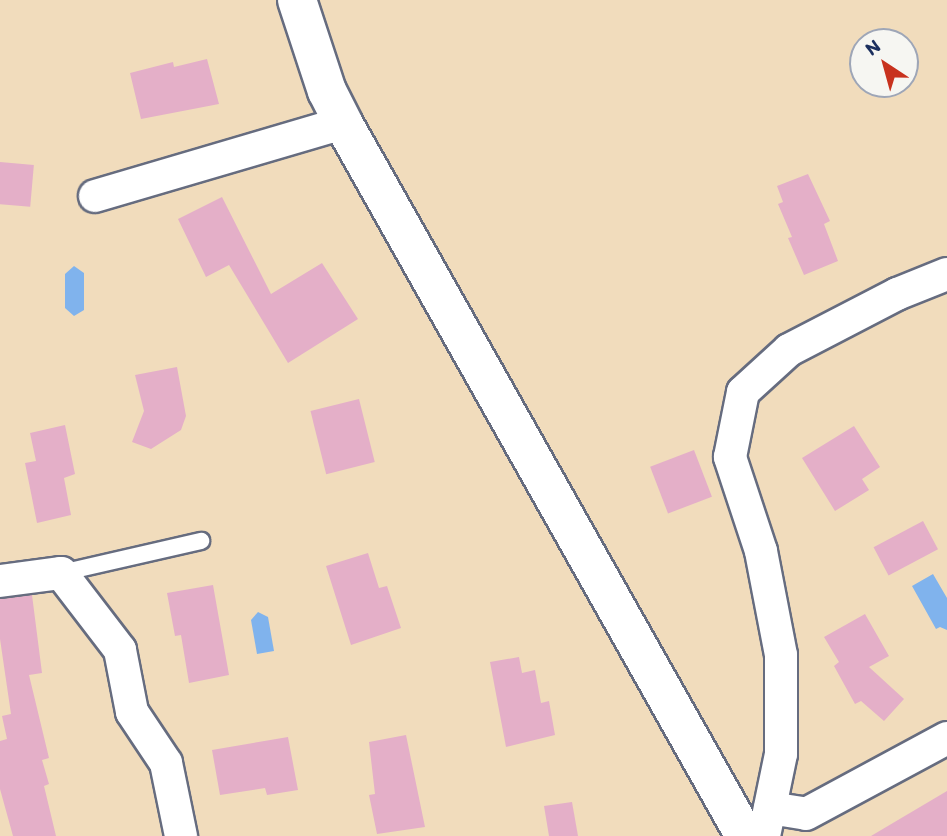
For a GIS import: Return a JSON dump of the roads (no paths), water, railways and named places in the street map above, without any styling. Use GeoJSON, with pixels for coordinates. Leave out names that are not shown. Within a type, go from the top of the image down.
{"type":"FeatureCollection","features":[{"type":"Feature","properties":{"kind":"main road"},"geometry":{"type":"LineString","coordinates":[[298,0],[327,91],[343,123],[448,304],[745,836]]}},
{"type":"Feature","properties":{"kind":"street"},"geometry":{"type":"LineString","coordinates":[[94,196],[343,123]]}},
{"type":"Feature","properties":{"kind":"street"},"geometry":{"type":"LineString","coordinates":[[947,274],[897,294],[789,350],[743,392],[730,457],[761,551],[781,655],[781,754],[767,822],[806,814],[947,738]]}},
{"type":"Feature","properties":{"kind":"street"},"geometry":{"type":"LineString","coordinates":[[0,581],[61,573],[120,650],[132,712],[166,763],[181,836]]}},
{"type":"Feature","properties":{"kind":"lane"},"geometry":{"type":"LineString","coordinates":[[61,573],[201,541]]}},
{"type":"Feature","properties":{"kind":"water"},"geometry":{"type":"Polygon","coordinates":[[[74,266],[84,273],[84,310],[74,316],[65,308],[65,274],[74,266]]]}},
{"type":"Feature","properties":{"kind":"water"},"geometry":{"type":"Polygon","coordinates":[[[933,574],[947,598],[947,630],[940,627],[936,629],[912,586],[933,574]]]}},
{"type":"Feature","properties":{"kind":"water"},"geometry":{"type":"Polygon","coordinates":[[[258,612],[268,617],[274,651],[257,654],[251,620],[258,612]]]}}]}
